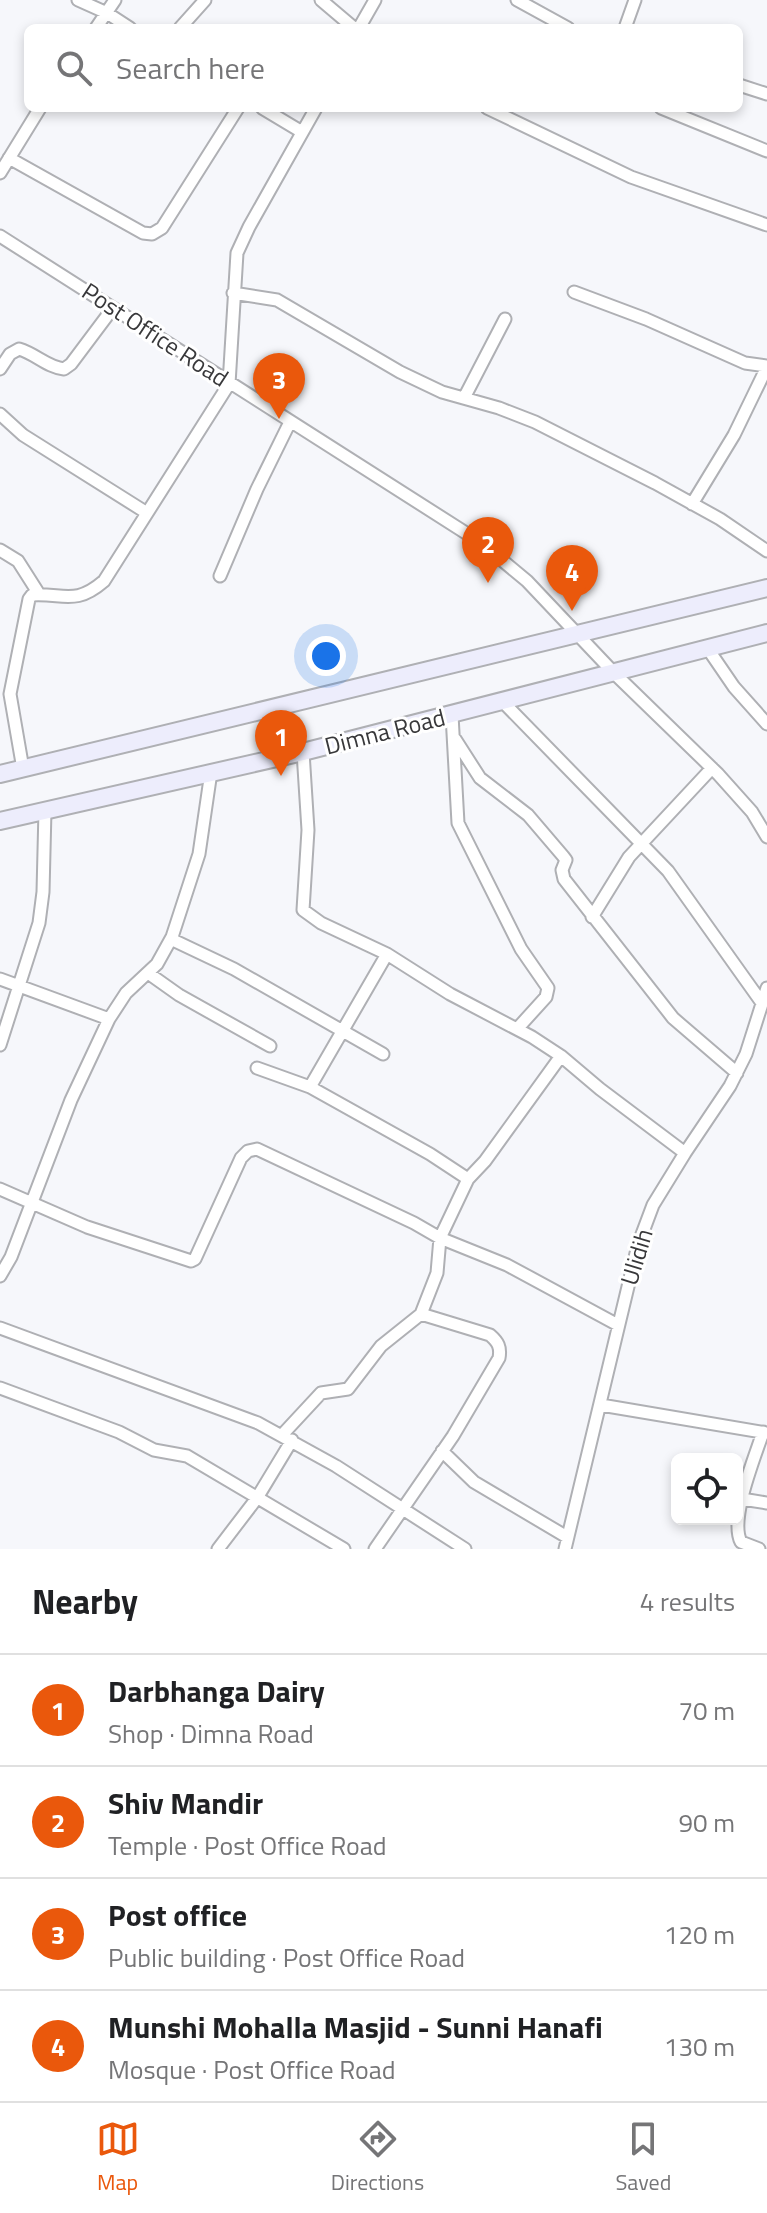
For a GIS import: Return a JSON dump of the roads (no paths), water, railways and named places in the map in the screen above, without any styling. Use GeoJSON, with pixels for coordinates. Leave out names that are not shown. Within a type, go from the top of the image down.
{"type":"FeatureCollection","features":[{"type":"Feature","properties":{"kind":"street"},"geometry":{"type":"LineString","coordinates":[[78,0],[124,24]]}},
{"type":"Feature","properties":{"kind":"street"},"geometry":{"type":"LineString","coordinates":[[99,24],[115,0]]}},
{"type":"Feature","properties":{"kind":"street"},"geometry":{"type":"LineString","coordinates":[[184,24],[205,0]]}},
{"type":"Feature","properties":{"kind":"street"},"geometry":{"type":"LineString","coordinates":[[321,0],[351,24]]}},
{"type":"Feature","properties":{"kind":"street"},"geometry":{"type":"LineString","coordinates":[[359,24],[375,0]]}},
{"type":"Feature","properties":{"kind":"street"},"geometry":{"type":"LineString","coordinates":[[517,0],[561,24]]}},
{"type":"Feature","properties":{"kind":"street"},"geometry":{"type":"LineString","coordinates":[[626,24],[635,0]]}},
{"type":"Feature","properties":{"kind":"street"},"geometry":{"type":"LineString","coordinates":[[743,86],[767,94]]}},
{"type":"Feature","properties":{"kind":"street"},"geometry":{"type":"LineString","coordinates":[[0,173],[38,112]]}},
{"type":"Feature","properties":{"kind":"street"},"geometry":{"type":"LineString","coordinates":[[9,158],[143,233],[152,234],[162,228],[235,112]]}},
{"type":"Feature","properties":{"kind":"street"},"geometry":{"type":"LineString","coordinates":[[269,112],[302,132]]}},
{"type":"Feature","properties":{"kind":"street"},"geometry":{"type":"LineString","coordinates":[[23,769],[10,694],[26,606],[32,595],[67,598],[94,589],[104,581],[229,384],[237,253],[314,112]]}},
{"type":"Feature","properties":{"kind":"street"},"geometry":{"type":"LineString","coordinates":[[495,112],[631,177],[767,225]]}},
{"type":"Feature","properties":{"kind":"street"},"geometry":{"type":"LineString","coordinates":[[671,112],[767,151]]}},
{"type":"Feature","properties":{"kind":"street","name":"Post Office Road"},"geometry":{"type":"LineString","coordinates":[[0,236],[480,542],[527,581],[615,674]]}},
{"type":"Feature","properties":{"kind":"street"},"geometry":{"type":"LineString","coordinates":[[574,292],[646,319],[745,363],[767,366],[734,435],[692,504]]}},
{"type":"Feature","properties":{"kind":"street"},"geometry":{"type":"LineString","coordinates":[[233,293],[277,300],[400,372],[442,392],[535,422],[692,504],[767,551]]}},
{"type":"Feature","properties":{"kind":"street"},"geometry":{"type":"LineString","coordinates":[[0,369],[10,354],[19,349],[54,368],[64,369],[113,308]]}},
{"type":"Feature","properties":{"kind":"street"},"geometry":{"type":"LineString","coordinates":[[464,398],[505,319]]}},
{"type":"Feature","properties":{"kind":"street"},"geometry":{"type":"LineString","coordinates":[[0,414],[23,435],[147,513]]}},
{"type":"Feature","properties":{"kind":"street"},"geometry":{"type":"LineString","coordinates":[[220,576],[290,422]]}},
{"type":"Feature","properties":{"kind":"street"},"geometry":{"type":"LineString","coordinates":[[0,550],[18,561],[39,594]]}},
{"type":"Feature","properties":{"kind":"street"},"geometry":{"type":"LineString","coordinates":[[0,774],[767,588]]}},
{"type":"Feature","properties":{"kind":"street","name":"Dimna Road"},"geometry":{"type":"LineString","coordinates":[[0,821],[303,752],[767,633]]}},
{"type":"Feature","properties":{"kind":"street"},"geometry":{"type":"LineString","coordinates":[[708,649],[734,687],[767,724]]}},
{"type":"Feature","properties":{"kind":"street"},"geometry":{"type":"LineString","coordinates":[[615,674],[712,768],[752,812],[767,837]]}},
{"type":"Feature","properties":{"kind":"street"},"geometry":{"type":"LineString","coordinates":[[503,702],[668,871],[762,1003]]}},
{"type":"Feature","properties":{"kind":"street"},"geometry":{"type":"LineString","coordinates":[[452,715],[458,823],[521,949],[548,988],[546,997],[517,1029]]}},
{"type":"Feature","properties":{"kind":"street"},"geometry":{"type":"LineString","coordinates":[[455,739],[480,778],[528,815],[563,856],[566,865],[562,875],[673,1018],[737,1073]]}},
{"type":"Feature","properties":{"kind":"street"},"geometry":{"type":"LineString","coordinates":[[303,752],[308,830],[303,910],[321,923],[387,954],[450,994],[561,1056],[685,1153]]}},
{"type":"Feature","properties":{"kind":"street"},"geometry":{"type":"LineString","coordinates":[[592,917],[629,857],[712,768]]}},
{"type":"Feature","properties":{"kind":"street"},"geometry":{"type":"LineString","coordinates":[[0,1276],[11,1257],[71,1100],[109,1019],[126,993],[148,973],[172,937],[199,854],[211,772]]}},
{"type":"Feature","properties":{"kind":"street"},"geometry":{"type":"LineString","coordinates":[[0,1045],[41,911],[45,810]]}},
{"type":"Feature","properties":{"kind":"street"},"geometry":{"type":"LineString","coordinates":[[172,937],[383,1054]]}},
{"type":"Feature","properties":{"kind":"street"},"geometry":{"type":"LineString","coordinates":[[310,1087],[387,954]]}},
{"type":"Feature","properties":{"kind":"street"},"geometry":{"type":"LineString","coordinates":[[148,973],[179,995],[270,1046]]}},
{"type":"Feature","properties":{"kind":"street"},"geometry":{"type":"LineString","coordinates":[[0,979],[109,1019]]}},
{"type":"Feature","properties":{"kind":"street","name":"Ulidih"},"geometry":{"type":"LineString","coordinates":[[566,1543],[638,1245],[653,1205],[737,1073],[767,988]]}},
{"type":"Feature","properties":{"kind":"street"},"geometry":{"type":"LineString","coordinates":[[218,1549],[257,1498],[287,1438],[315,1397],[321,1393],[348,1389],[381,1346],[421,1314],[437,1273],[440,1238],[468,1179],[485,1161],[561,1056]]}},
{"type":"Feature","properties":{"kind":"street"},"geometry":{"type":"LineString","coordinates":[[257,1068],[310,1087],[430,1154],[468,1179]]}},
{"type":"Feature","properties":{"kind":"street"},"geometry":{"type":"LineString","coordinates":[[0,1189],[87,1227],[191,1261],[195,1259],[241,1158],[248,1151],[257,1149],[440,1238],[507,1265],[618,1325]]}},
{"type":"Feature","properties":{"kind":"street"},"geometry":{"type":"LineString","coordinates":[[375,1549],[495,1367],[500,1350],[490,1335],[421,1314]]}},
{"type":"Feature","properties":{"kind":"street"},"geometry":{"type":"LineString","coordinates":[[0,1328],[147,1380],[287,1438],[465,1549]]}},
{"type":"Feature","properties":{"kind":"street"},"geometry":{"type":"LineString","coordinates":[[0,1388],[119,1432],[154,1450],[187,1456],[344,1549]]}},
{"type":"Feature","properties":{"kind":"street"},"geometry":{"type":"LineString","coordinates":[[601,1405],[765,1432],[743,1496]]}},
{"type":"Feature","properties":{"kind":"street"},"geometry":{"type":"LineString","coordinates":[[442,1451],[474,1482],[566,1543]]}},
{"type":"Feature","properties":{"kind":"street"},"geometry":{"type":"LineString","coordinates":[[743,1499],[767,1503]]}},
{"type":"Feature","properties":{"kind":"street"},"geometry":{"type":"LineString","coordinates":[[738,1525],[737,1535],[741,1542],[759,1549]]}},
{"type":"Feature","properties":{"kind":"place","name":"Post office"},"geometry":{"type":"Point","coordinates":[279,419]}},
{"type":"Feature","properties":{"kind":"place","name":"Shiv Mandir"},"geometry":{"type":"Point","coordinates":[488,583]}},
{"type":"Feature","properties":{"kind":"place","name":"Munshi Mohalla Masjid - Sunni Hanafi"},"geometry":{"type":"Point","coordinates":[572,611]}},
{"type":"Feature","properties":{"kind":"place","name":"Darbhanga Dairy"},"geometry":{"type":"Point","coordinates":[281,776]}}]}
